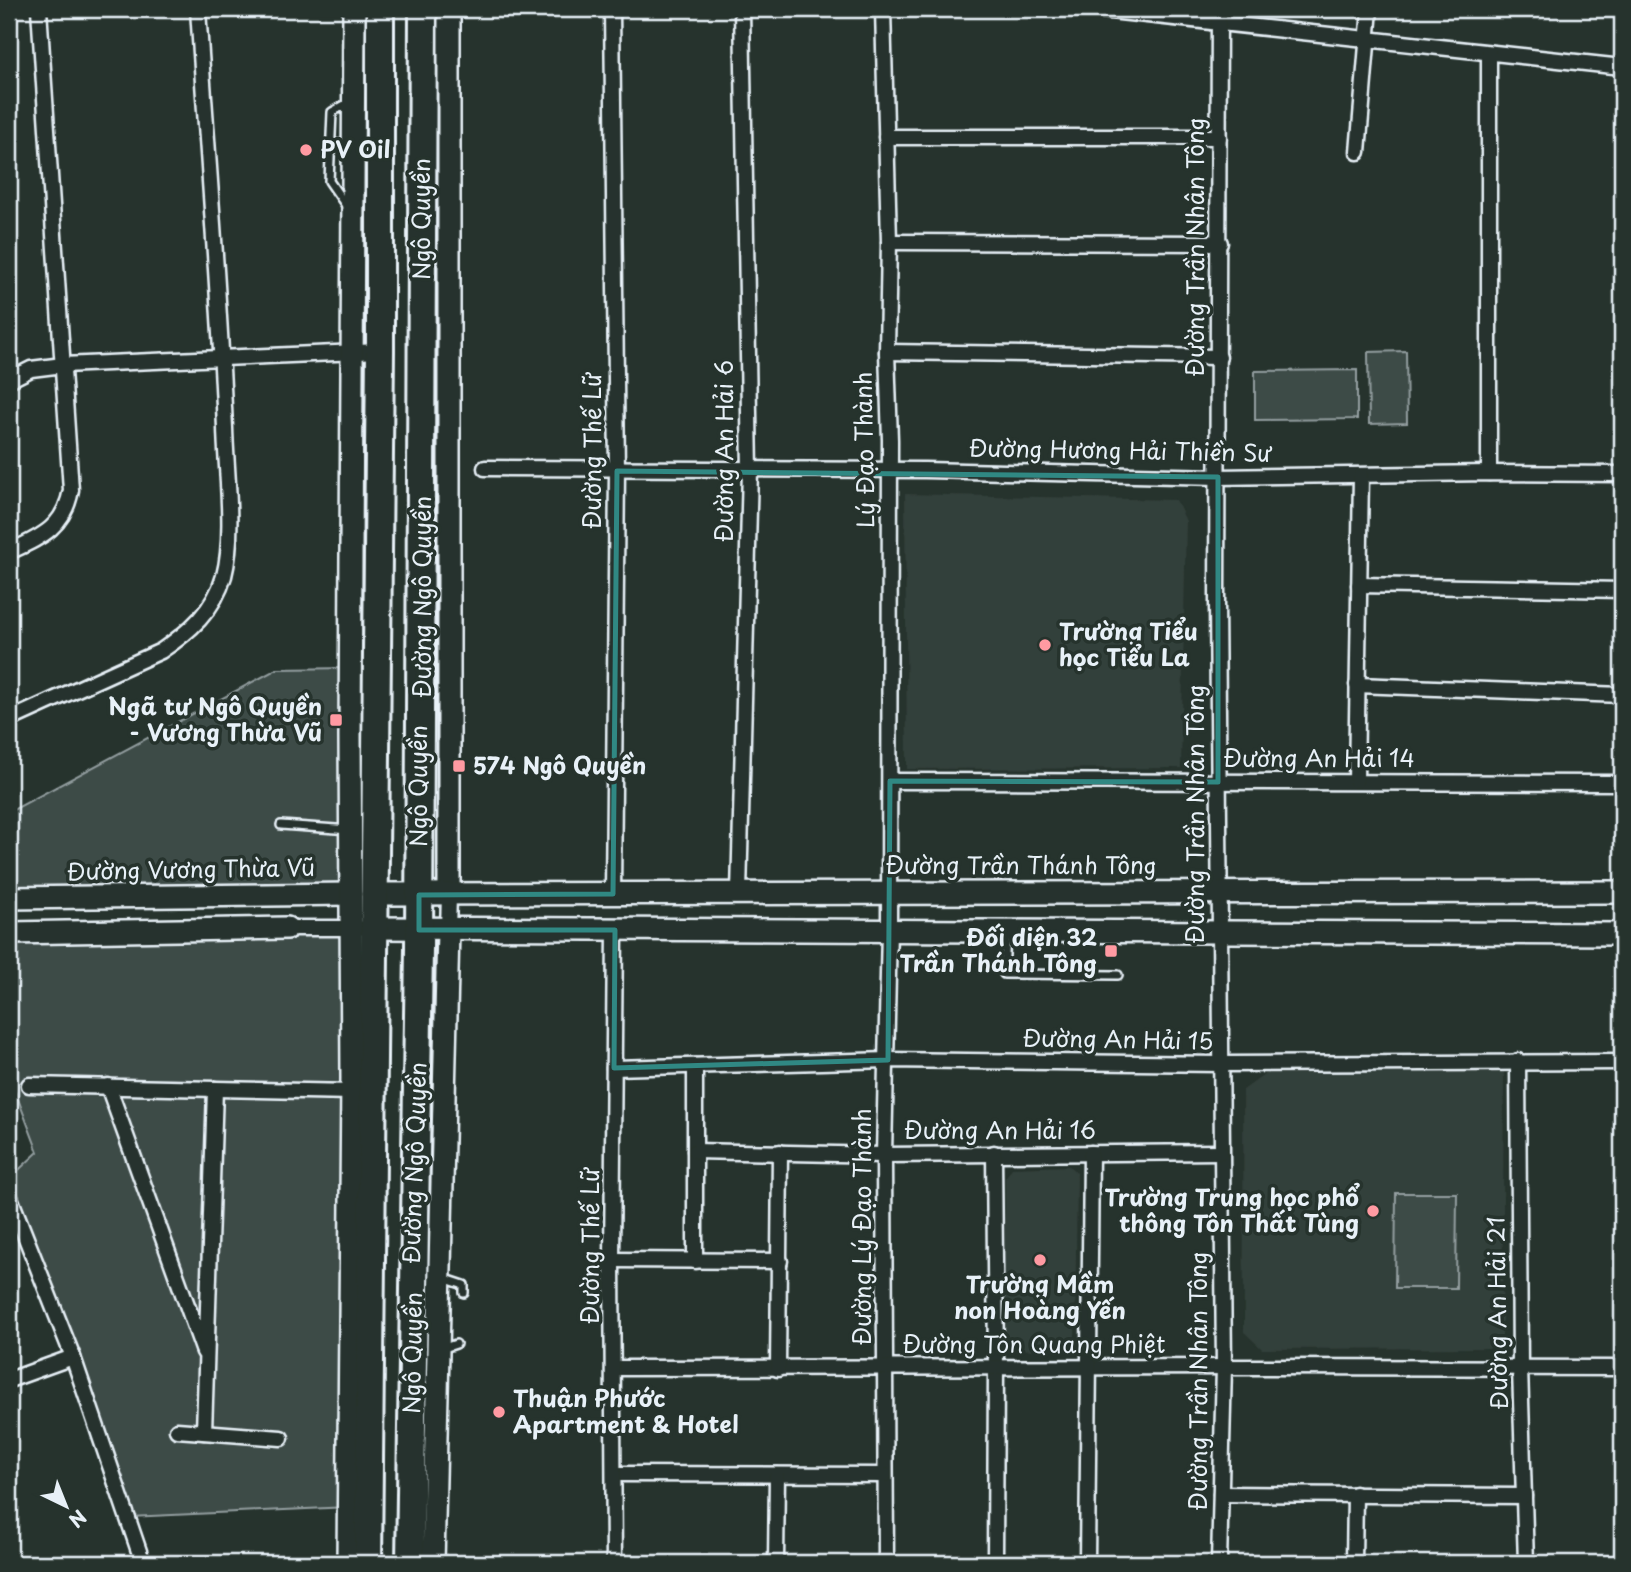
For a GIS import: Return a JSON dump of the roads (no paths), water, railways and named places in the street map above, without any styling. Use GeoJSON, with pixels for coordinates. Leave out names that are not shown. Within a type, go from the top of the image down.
{"type":"FeatureCollection","features":[{"type":"Feature","properties":{"kind":"highway","name":"Ngô Quyền"},"geometry":{"type":"LineString","coordinates":[[368,1563],[362,928],[380,351],[380,9]]}},
{"type":"Feature","properties":{"kind":"highway","name":"Ngô Quyền"},"geometry":{"type":"LineString","coordinates":[[410,1563],[419,930],[423,9]]}},
{"type":"Feature","properties":{"kind":"street"},"geometry":{"type":"LineString","coordinates":[[9,552],[39,538],[52,528],[69,503],[71,490],[39,9]]}},
{"type":"Feature","properties":{"kind":"street"},"geometry":{"type":"LineString","coordinates":[[9,720],[160,651],[183,636],[202,618],[223,577],[229,537],[222,356],[198,9]]}},
{"type":"Feature","properties":{"kind":"street"},"geometry":{"type":"LineString","coordinates":[[354,9],[351,830],[363,894]]}},
{"type":"Feature","properties":{"kind":"street","name":"Đường Ngô Quyền"},"geometry":{"type":"LineString","coordinates":[[433,1563],[447,1347],[439,1276],[449,895],[449,9]]}},
{"type":"Feature","properties":{"kind":"street","name":"Đường Thế Lữ"},"geometry":{"type":"LineString","coordinates":[[612,9],[617,471],[613,894]]}},
{"type":"Feature","properties":{"kind":"street","name":"Đường An Hải 6"},"geometry":{"type":"LineString","coordinates":[[739,892],[750,470],[742,9]]}},
{"type":"Feature","properties":{"kind":"street","name":"Lý Đạo Thành"},"geometry":{"type":"LineString","coordinates":[[883,9],[889,242],[888,892]]}},
{"type":"Feature","properties":{"kind":"street"},"geometry":{"type":"LineString","coordinates":[[1092,9],[1218,16],[1367,40],[1622,67]]}},
{"type":"Feature","properties":{"kind":"street"},"geometry":{"type":"LineString","coordinates":[[1358,152],[1370,9]]}},
{"type":"Feature","properties":{"kind":"street","name":"Đường Trần Nhân Tông"},"geometry":{"type":"LineString","coordinates":[[1218,16],[1218,782],[1224,1367],[1219,1563]]}},
{"type":"Feature","properties":{"kind":"street"},"geometry":{"type":"LineString","coordinates":[[1489,53],[1489,473]]}},
{"type":"Feature","properties":{"kind":"street"},"geometry":{"type":"LineString","coordinates":[[886,137],[1219,137]]}},
{"type":"Feature","properties":{"kind":"street"},"geometry":{"type":"LineString","coordinates":[[889,242],[1220,243]]}},
{"type":"Feature","properties":{"kind":"street"},"geometry":{"type":"LineString","coordinates":[[9,380],[31,369],[63,365],[380,351]]}},
{"type":"Feature","properties":{"kind":"street"},"geometry":{"type":"LineString","coordinates":[[887,352],[1219,357]]}},
{"type":"Feature","properties":{"kind":"street","name":"Đường Hương Hải Thiền Sư"},"geometry":{"type":"LineString","coordinates":[[485,468],[617,471],[890,470],[1218,477],[1622,474]]}},
{"type":"Feature","properties":{"kind":"street"},"geometry":{"type":"LineString","coordinates":[[1356,781],[1360,476]]}},
{"type":"Feature","properties":{"kind":"street"},"geometry":{"type":"LineString","coordinates":[[1359,585],[1622,590]]}},
{"type":"Feature","properties":{"kind":"street"},"geometry":{"type":"LineString","coordinates":[[1357,685],[1622,695]]}},
{"type":"Feature","properties":{"kind":"street","name":"Đường An Hải 14"},"geometry":{"type":"LineString","coordinates":[[890,781],[1622,783]]}},
{"type":"Feature","properties":{"kind":"street","name":"Đường Trần Thánh Tông"},"geometry":{"type":"LineString","coordinates":[[419,895],[739,892],[1622,892]]}},
{"type":"Feature","properties":{"kind":"street","name":"Đường Lý Đạo Thành"},"geometry":{"type":"LineString","coordinates":[[886,1563],[884,1155],[888,1059],[888,892]]}},
{"type":"Feature","properties":{"kind":"street","name":"Đường Vương Thừa Vũ"},"geometry":{"type":"LineString","coordinates":[[9,898],[419,895]]}},
{"type":"Feature","properties":{"kind":"street"},"geometry":{"type":"LineString","coordinates":[[9,933],[362,928],[1622,934]]}},
{"type":"Feature","properties":{"kind":"street"},"geometry":{"type":"LineString","coordinates":[[348,1563],[352,1092],[362,928]]}},
{"type":"Feature","properties":{"kind":"street","name":"Đường Thế Lữ"},"geometry":{"type":"LineString","coordinates":[[614,1563],[612,1260],[615,930]]}},
{"type":"Feature","properties":{"kind":"street","name":"Đường An Hải 15"},"geometry":{"type":"LineString","coordinates":[[614,1068],[888,1059],[1221,1064],[1622,1062]]}},
{"type":"Feature","properties":{"kind":"street","name":"Đường An Hải 21"},"geometry":{"type":"LineString","coordinates":[[1518,1061],[1520,1368],[1526,1563]]}},
{"type":"Feature","properties":{"kind":"street"},"geometry":{"type":"LineString","coordinates":[[695,1066],[695,1261]]}},
{"type":"Feature","properties":{"kind":"street"},"geometry":{"type":"LineString","coordinates":[[29,1085],[352,1092]]}},
{"type":"Feature","properties":{"kind":"street"},"geometry":{"type":"LineString","coordinates":[[108,1087],[206,1358]]}},
{"type":"Feature","properties":{"kind":"street"},"geometry":{"type":"LineString","coordinates":[[204,1432],[215,1089]]}},
{"type":"Feature","properties":{"kind":"street","name":"Đường An Hải 16"},"geometry":{"type":"LineString","coordinates":[[695,1152],[884,1155],[1221,1152]]}},
{"type":"Feature","properties":{"kind":"street"},"geometry":{"type":"LineString","coordinates":[[778,1369],[780,1152]]}},
{"type":"Feature","properties":{"kind":"street"},"geometry":{"type":"LineString","coordinates":[[994,1153],[995,1563]]}},
{"type":"Feature","properties":{"kind":"street"},"geometry":{"type":"LineString","coordinates":[[1087,1563],[1091,1153]]}},
{"type":"Feature","properties":{"kind":"street"},"geometry":{"type":"LineString","coordinates":[[9,1195],[74,1357],[143,1563]]}},
{"type":"Feature","properties":{"kind":"street"},"geometry":{"type":"LineString","coordinates":[[612,1260],[779,1261]]}},
{"type":"Feature","properties":{"kind":"street"},"geometry":{"type":"LineString","coordinates":[[9,1380],[74,1357]]}},
{"type":"Feature","properties":{"kind":"street","name":"Đường Tôn Quang Phiệt"},"geometry":{"type":"LineString","coordinates":[[614,1368],[1622,1368]]}},
{"type":"Feature","properties":{"kind":"street"},"geometry":{"type":"LineString","coordinates":[[177,1430],[281,1438]]}},
{"type":"Feature","properties":{"kind":"street"},"geometry":{"type":"LineString","coordinates":[[614,1474],[885,1475]]}},
{"type":"Feature","properties":{"kind":"street"},"geometry":{"type":"LineString","coordinates":[[776,1563],[777,1475]]}},
{"type":"Feature","properties":{"kind":"street"},"geometry":{"type":"LineString","coordinates":[[1221,1494],[1524,1496]]}},
{"type":"Feature","properties":{"kind":"street"},"geometry":{"type":"LineString","coordinates":[[1354,1494],[1354,1563]]}},
{"type":"Feature","properties":{"kind":"lane"},"geometry":{"type":"LineString","coordinates":[[353,100],[332,112],[329,181],[353,215]]}},
{"type":"Feature","properties":{"kind":"lane"},"geometry":{"type":"LineString","coordinates":[[331,144],[381,143]]}},
{"type":"Feature","properties":{"kind":"lane"},"geometry":{"type":"LineString","coordinates":[[281,825],[351,830]]}},
{"type":"Feature","properties":{"kind":"lane"},"geometry":{"type":"LineString","coordinates":[[1006,930],[1004,974],[1118,975]]}},
{"type":"Feature","properties":{"kind":"lane"},"geometry":{"type":"LineString","coordinates":[[439,1276],[464,1285],[464,1293]]}},
{"type":"Feature","properties":{"kind":"place","name":"PV Oil"},"geometry":{"type":"Point","coordinates":[306,150]}},
{"type":"Feature","properties":{"kind":"place","name":"Trường Tiểu học Tiểu La"},"geometry":{"type":"Point","coordinates":[1045,645]}},
{"type":"Feature","properties":{"kind":"place","name":"Ngã tư Ngô Quyền - Vương Thừa Vũ"},"geometry":{"type":"Point","coordinates":[336,720]}},
{"type":"Feature","properties":{"kind":"place","name":"574 Ngô Quyền"},"geometry":{"type":"Point","coordinates":[459,766]}},
{"type":"Feature","properties":{"kind":"place","name":"Đối diện 32 Trần Thánh Tông"},"geometry":{"type":"Point","coordinates":[1111,951]}},
{"type":"Feature","properties":{"kind":"place","name":"Trường Trung học phổ thông Tôn Thất Tùng"},"geometry":{"type":"Point","coordinates":[1373,1211]}},
{"type":"Feature","properties":{"kind":"place","name":"Trường Mầm non Hoàng Yến"},"geometry":{"type":"Point","coordinates":[1040,1260]}},
{"type":"Feature","properties":{"kind":"place","name":"Thuận Phước Apartment & Hotel"},"geometry":{"type":"Point","coordinates":[499,1412]}}]}
